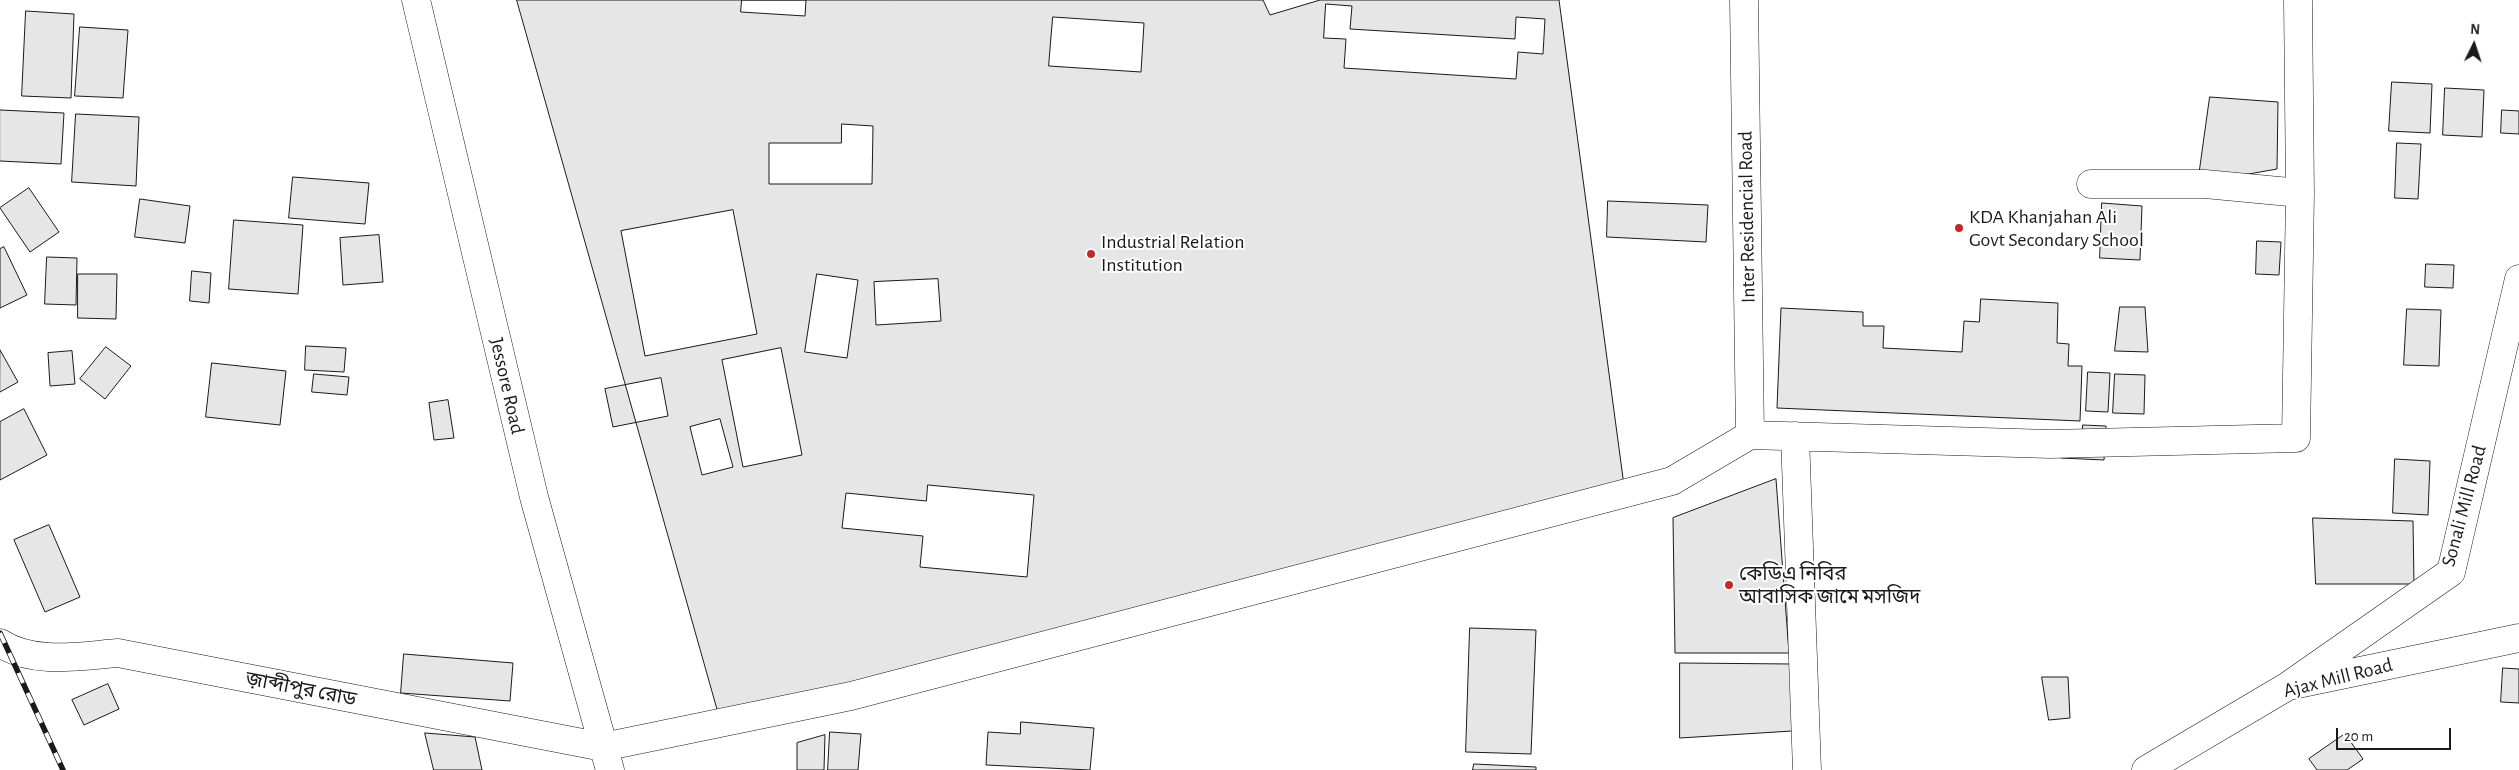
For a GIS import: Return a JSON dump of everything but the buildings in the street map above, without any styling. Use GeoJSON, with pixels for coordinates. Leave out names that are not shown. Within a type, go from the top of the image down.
{"type":"FeatureCollection","features":[{"type":"Feature","properties":{"kind":"main road","name":"Jessore Road"},"geometry":{"type":"LineString","coordinates":[[416,0],[534,497],[606,758]]}},
{"type":"Feature","properties":{"kind":"main road","name":"Inter Residencial Road"},"geometry":{"type":"LineString","coordinates":[[1744,0],[1750,435]]}},
{"type":"Feature","properties":{"kind":"main road"},"geometry":{"type":"LineString","coordinates":[[606,758],[1672,481],[1750,435],[2050,444],[2296,438],[2300,193],[2298,0]]}},
{"type":"Feature","properties":{"kind":"main road"},"geometry":{"type":"LineString","coordinates":[[2091,184],[2205,184],[2300,193]]}},
{"type":"Feature","properties":{"kind":"main road","name":"Sonali Mill Road"},"geometry":{"type":"LineString","coordinates":[[2288,686],[2450,572],[2519,279]]}},
{"type":"Feature","properties":{"kind":"main road"},"geometry":{"type":"LineString","coordinates":[[1795,436],[1808,770]]}},
{"type":"Feature","properties":{"kind":"main road","name":"Ajax Mill Road"},"geometry":{"type":"LineString","coordinates":[[2146,770],[2288,686],[2519,638]]}},
{"type":"Feature","properties":{"kind":"main road","name":"জ়াব্দীপুর রোড"},"geometry":{"type":"LineString","coordinates":[[0,643],[7,648],[46,658],[118,654],[606,758]]}},
{"type":"Feature","properties":{"kind":"railway"},"geometry":{"type":"LineString","coordinates":[[0,633],[63,770]]}},
{"type":"Feature","properties":{"kind":"place","name":"KDA Khanjahan Ali Govt Secondary School"},"geometry":{"type":"Point","coordinates":[1959,228]}},
{"type":"Feature","properties":{"kind":"place","name":"Industrial Relation Institution"},"geometry":{"type":"Point","coordinates":[1091,254]}},
{"type":"Feature","properties":{"kind":"place","name":"কেডিএ নিবির আবাসিক জামে মসজিদ"},"geometry":{"type":"Point","coordinates":[1729,585]}}]}
